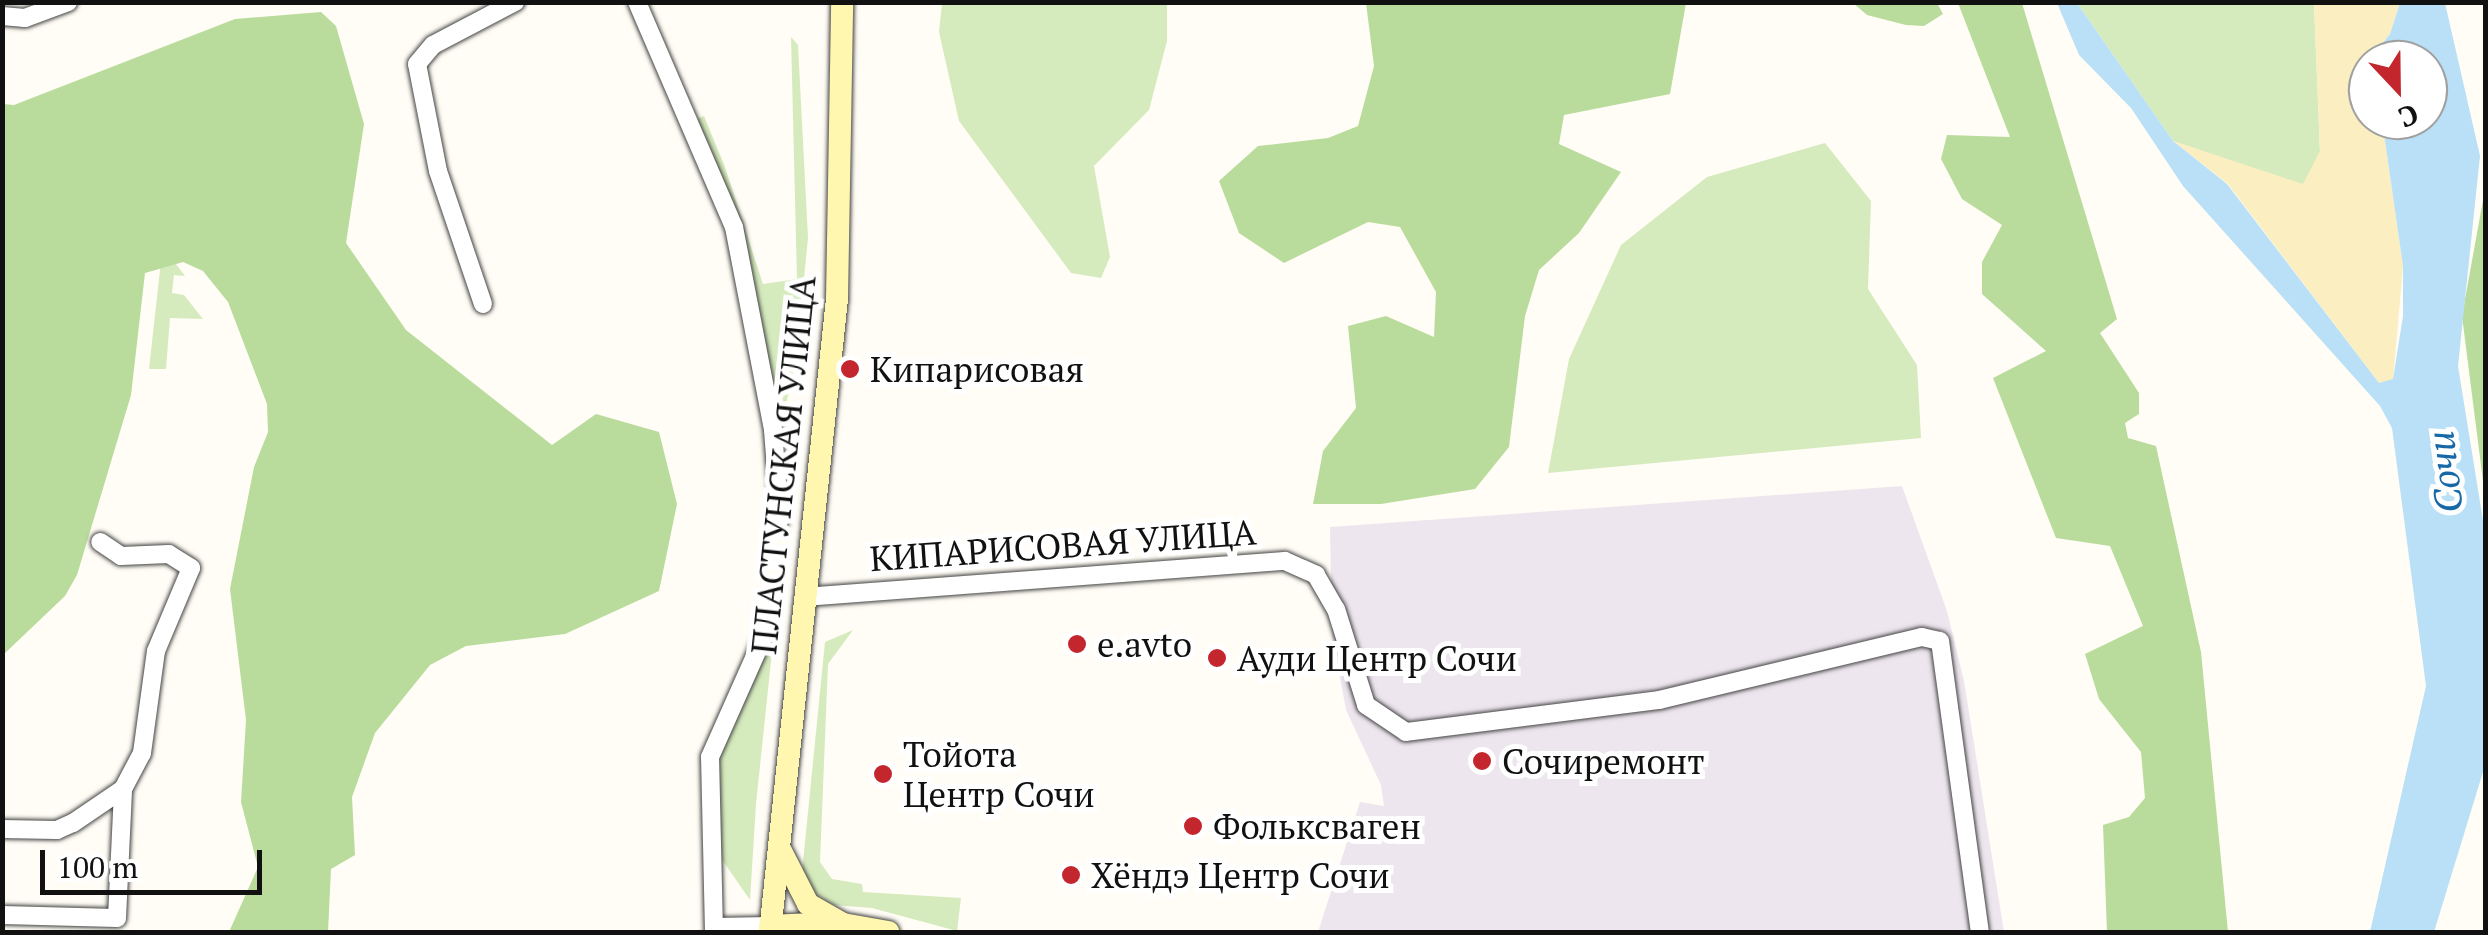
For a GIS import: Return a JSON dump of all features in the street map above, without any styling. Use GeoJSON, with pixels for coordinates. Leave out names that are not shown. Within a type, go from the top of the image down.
{"type":"FeatureCollection","features":[{"type":"Feature","properties":{"kind":"main road","name":"ПЛАСТУНСКАЯ УЛИЦА"},"geometry":{"type":"LineString","coordinates":[[776,930],[779,843],[837,299],[842,2]]}},
{"type":"Feature","properties":{"kind":"main road"},"geometry":{"type":"LineString","coordinates":[[779,843],[796,889],[843,924]]}},
{"type":"Feature","properties":{"kind":"main road"},"geometry":{"type":"LineString","coordinates":[[776,930],[843,924],[888,932]]}},
{"type":"Feature","properties":{"kind":"street"},"geometry":{"type":"LineString","coordinates":[[2,16],[26,18],[68,2]]}},
{"type":"Feature","properties":{"kind":"street"},"geometry":{"type":"LineString","coordinates":[[483,304],[438,171],[418,64],[433,44],[515,2]]}},
{"type":"Feature","properties":{"kind":"street","name":"ПЛАСТУНСКАЯ УЛИЦА"},"geometry":{"type":"LineString","coordinates":[[637,2],[734,226],[770,412],[780,520]]}},
{"type":"Feature","properties":{"kind":"street"},"geometry":{"type":"LineString","coordinates":[[2,915],[117,918],[123,789],[142,753],[156,651],[191,568],[169,554],[121,556],[100,542]]}},
{"type":"Feature","properties":{"kind":"street","name":"КИПАРИСОВАЯ УЛИЦА"},"geometry":{"type":"LineString","coordinates":[[804,597],[1284,561],[1316,575],[1336,609],[1366,704],[1406,732],[1659,700],[1922,636],[1940,640],[1980,932]]}},
{"type":"Feature","properties":{"kind":"street"},"geometry":{"type":"LineString","coordinates":[[768,627],[710,757],[714,930],[776,930]]}},
{"type":"Feature","properties":{"kind":"street"},"geometry":{"type":"LineString","coordinates":[[2,829],[57,830],[123,789]]}},
{"type":"Feature","properties":{"kind":"shaded area"},"geometry":{"type":"Polygon","coordinates":[[[1902,486],[1947,611],[1964,681],[2004,932],[1318,932],[1360,802],[1384,806],[1381,785],[1346,710],[1332,634],[1330,527],[1902,486]]]}},
{"type":"Feature","properties":{"kind":"green space"},"geometry":{"type":"Polygon","coordinates":[[[942,3],[1167,3],[1167,41],[1149,110],[1094,166],[1110,257],[1101,278],[1071,273],[959,121],[939,32],[942,3]]]}},
{"type":"Feature","properties":{"kind":"green space"},"geometry":{"type":"Polygon","coordinates":[[[1366,3],[1686,3],[1670,94],[1564,115],[1559,144],[1621,172],[1579,233],[1539,270],[1525,316],[1509,447],[1475,489],[1381,504],[1313,504],[1323,451],[1356,408],[1348,326],[1386,316],[1434,337],[1436,292],[1400,227],[1368,222],[1284,263],[1239,233],[1219,181],[1258,146],[1328,138],[1358,126],[1374,66],[1366,3]]]}},
{"type":"Feature","properties":{"kind":"green space"},"geometry":{"type":"Polygon","coordinates":[[[1853,3],[1937,3],[1943,14],[1924,26],[1906,25],[1867,15],[1853,3]]]}},
{"type":"Feature","properties":{"kind":"green space"},"geometry":{"type":"Polygon","coordinates":[[[1958,3],[2022,3],[2117,319],[2100,333],[2139,393],[2139,414],[2125,423],[2128,438],[2156,446],[2201,652],[2228,932],[2107,932],[2103,825],[2129,817],[2145,798],[2141,752],[2099,699],[2085,654],[2143,626],[2110,546],[2056,538],[1993,378],[2046,351],[1982,294],[1982,262],[2002,225],[1962,199],[1941,159],[1947,135],[2010,137],[1958,3]]]}},
{"type":"Feature","properties":{"kind":"green space"},"geometry":{"type":"Polygon","coordinates":[[[2077,3],[2314,3],[2320,152],[2303,185],[2173,141],[2077,3]]]}},
{"type":"Feature","properties":{"kind":"green space"},"geometry":{"type":"Polygon","coordinates":[[[321,12],[336,26],[364,124],[346,243],[406,330],[552,445],[596,414],[659,432],[677,504],[659,591],[565,634],[466,646],[430,665],[375,733],[352,797],[355,855],[331,869],[328,932],[229,932],[258,867],[241,802],[246,720],[230,589],[254,467],[268,432],[267,404],[228,302],[203,271],[183,262],[145,273],[131,395],[77,575],[65,596],[3,655],[3,104],[14,105],[235,19],[321,12]]]}},
{"type":"Feature","properties":{"kind":"green space"},"geometry":{"type":"Polygon","coordinates":[[[791,37],[798,45],[808,238],[796,358],[780,432],[739,227],[696,119],[704,116],[725,167],[763,284],[797,279],[791,37]]]}},
{"type":"Feature","properties":{"kind":"green space"},"geometry":{"type":"Polygon","coordinates":[[[1825,143],[1871,201],[1868,289],[1917,365],[1921,438],[1548,473],[1569,359],[1621,245],[1707,177],[1825,143]]]}},
{"type":"Feature","properties":{"kind":"green space"},"geometry":{"type":"Polygon","coordinates":[[[2485,189],[2485,497],[2462,316],[2485,189]]]}},
{"type":"Feature","properties":{"kind":"green space"},"geometry":{"type":"Polygon","coordinates":[[[169,255],[185,276],[174,275],[172,293],[184,295],[203,319],[170,318],[166,369],[149,369],[161,261],[169,255]]]}},
{"type":"Feature","properties":{"kind":"green space"},"geometry":{"type":"Polygon","coordinates":[[[853,630],[828,664],[820,862],[832,879],[862,884],[863,892],[961,898],[957,931],[872,908],[833,905],[812,891],[802,872],[825,642],[853,630]]]}},
{"type":"Feature","properties":{"kind":"green space"},"geometry":{"type":"Polygon","coordinates":[[[773,642],[750,900],[716,851],[714,771],[723,732],[773,642]]]}},
{"type":"Feature","properties":{"kind":"sand"},"geometry":{"type":"Polygon","coordinates":[[[2314,3],[2400,3],[2385,40],[2348,40],[2348,140],[2385,140],[2403,266],[2393,380],[2379,383],[2228,184],[2173,141],[2303,184],[2320,151],[2314,3]]]}},
{"type":"Feature","properties":{"kind":"water","name":"Сочи"},"geometry":{"type":"Polygon","coordinates":[[[2057,3],[2077,3],[2173,141],[2227,184],[2379,383],[2393,379],[2403,316],[2403,266],[2385,140],[2448,140],[2448,40],[2385,40],[2400,3],[2445,3],[2480,156],[2458,366],[2485,533],[2486,762],[2434,932],[2370,932],[2426,686],[2392,428],[2380,406],[2183,186],[2131,108],[2079,55],[2057,3]]]}},
{"type":"Feature","properties":{"kind":"place","name":"Кипарисовая"},"geometry":{"type":"Point","coordinates":[850,369]}},
{"type":"Feature","properties":{"kind":"place","name":"e.avto"},"geometry":{"type":"Point","coordinates":[1077,644]}},
{"type":"Feature","properties":{"kind":"place","name":"Ауди Центр Сочи"},"geometry":{"type":"Point","coordinates":[1217,658]}},
{"type":"Feature","properties":{"kind":"place","name":"Сочиремонт"},"geometry":{"type":"Point","coordinates":[1482,761]}},
{"type":"Feature","properties":{"kind":"place","name":"Тойота Центр Сочи"},"geometry":{"type":"Point","coordinates":[883,774]}},
{"type":"Feature","properties":{"kind":"place","name":"Фольксваген"},"geometry":{"type":"Point","coordinates":[1193,826]}},
{"type":"Feature","properties":{"kind":"place","name":"Хёндэ Центр Сочи"},"geometry":{"type":"Point","coordinates":[1071,875]}}]}
